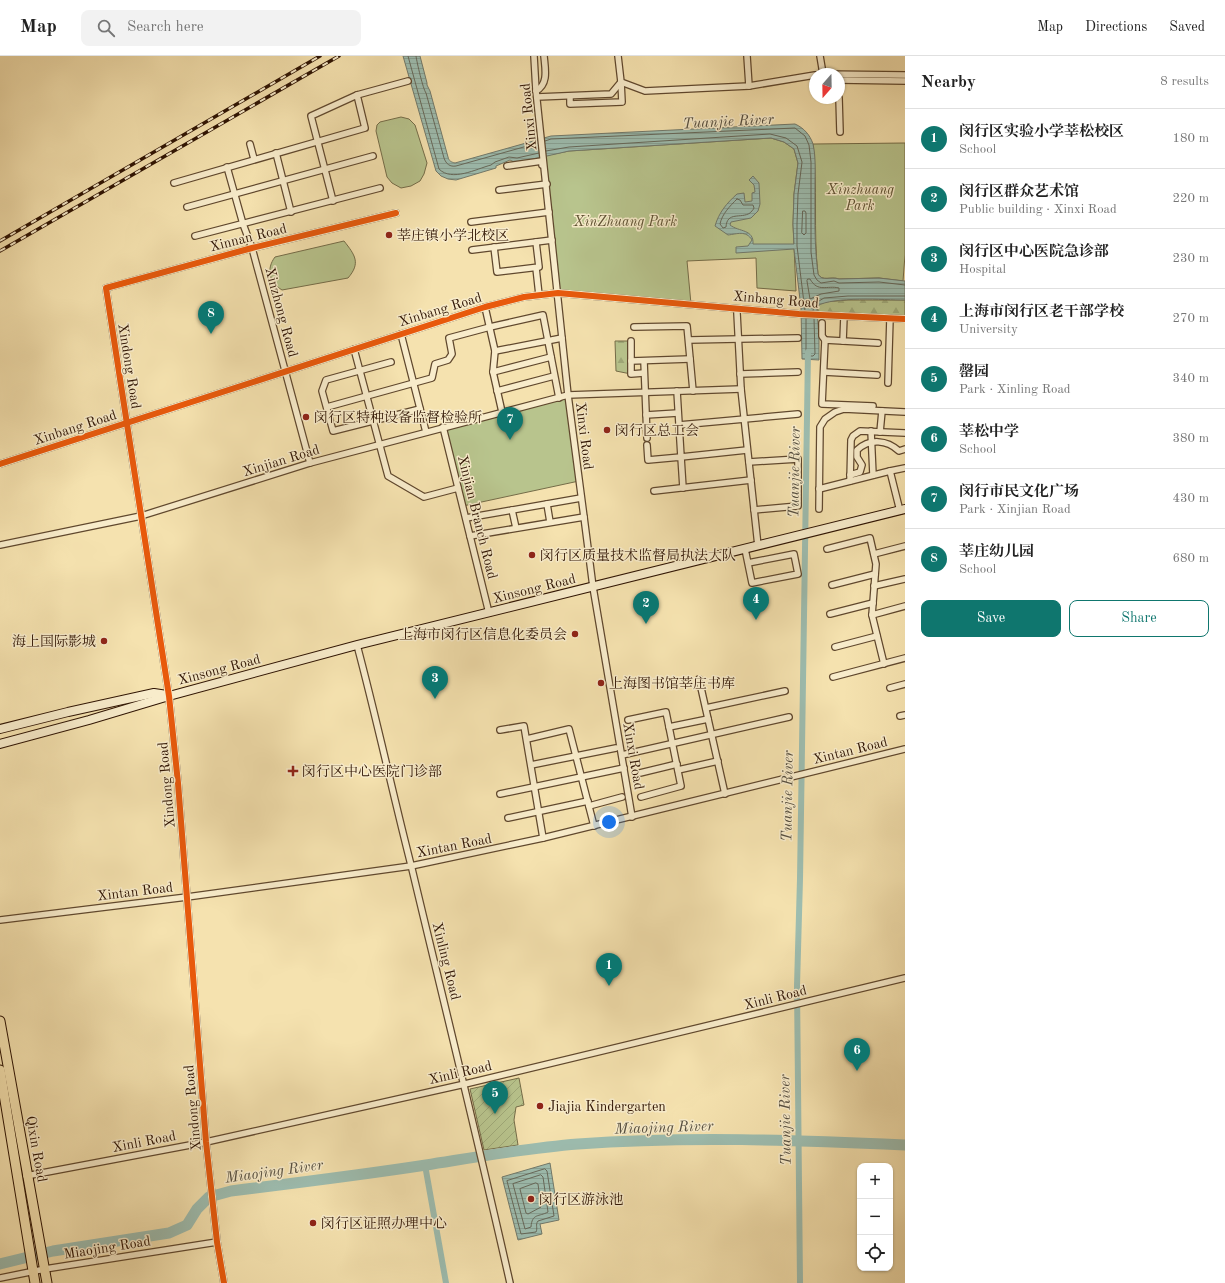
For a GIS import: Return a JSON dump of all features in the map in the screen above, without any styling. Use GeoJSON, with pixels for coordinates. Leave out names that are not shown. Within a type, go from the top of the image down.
{"type":"FeatureCollection","features":[{"type":"Feature","properties":{"kind":"main road","name":"Xinsong Road"},"geometry":{"type":"LineString","coordinates":[[0,744],[89,720],[169,696],[358,645],[903,510]]}},
{"type":"Feature","properties":{"kind":"main road","name":"Xinsong Road"},"geometry":{"type":"LineString","coordinates":[[0,730],[68,712],[154,693],[169,696]]}},
{"type":"Feature","properties":{"kind":"main road","name":"Qixin Road"},"geometry":{"type":"LineString","coordinates":[[0,1021],[47,1283]]}},
{"type":"Feature","properties":{"kind":"main road","name":"Qixin Road"},"geometry":{"type":"LineString","coordinates":[[0,1070],[30,1250],[34,1283]]}},
{"type":"Feature","properties":{"kind":"street","name":"Xinxi Road"},"geometry":{"type":"LineString","coordinates":[[534,56],[568,395],[593,587],[632,817]]}},
{"type":"Feature","properties":{"kind":"street"},"geometry":{"type":"LineString","coordinates":[[537,94],[545,80],[544,56]]}},
{"type":"Feature","properties":{"kind":"street"},"geometry":{"type":"LineString","coordinates":[[570,96],[570,104],[622,102],[618,56]]}},
{"type":"Feature","properties":{"kind":"street"},"geometry":{"type":"LineString","coordinates":[[747,56],[749,86]]}},
{"type":"Feature","properties":{"kind":"street"},"geometry":{"type":"LineString","coordinates":[[820,56],[821,68]]}},
{"type":"Feature","properties":{"kind":"street"},"geometry":{"type":"LineString","coordinates":[[845,74],[905,75]]}},
{"type":"Feature","properties":{"kind":"street"},"geometry":{"type":"LineString","coordinates":[[621,82],[645,91],[749,86],[809,76]]}},
{"type":"Feature","properties":{"kind":"street"},"geometry":{"type":"LineString","coordinates":[[845,80],[905,81]]}},
{"type":"Feature","properties":{"kind":"street"},"geometry":{"type":"LineString","coordinates":[[333,201],[311,116],[357,94],[408,81]]}},
{"type":"Feature","properties":{"kind":"street"},"geometry":{"type":"LineString","coordinates":[[537,94],[570,96],[610,94],[621,82]]}},
{"type":"Feature","properties":{"kind":"street"},"geometry":{"type":"LineString","coordinates":[[174,183],[365,128],[357,94]]}},
{"type":"Feature","properties":{"kind":"street"},"geometry":{"type":"LineString","coordinates":[[839,104],[840,132]]}},
{"type":"Feature","properties":{"kind":"street"},"geometry":{"type":"LineString","coordinates":[[250,144],[254,160]]}},
{"type":"Feature","properties":{"kind":"street"},"geometry":{"type":"LineString","coordinates":[[276,153],[291,212]]}},
{"type":"Feature","properties":{"kind":"street"},"geometry":{"type":"LineString","coordinates":[[187,207],[373,156]]}},
{"type":"Feature","properties":{"kind":"street"},"geometry":{"type":"LineString","coordinates":[[507,166],[542,161],[543,171],[546,174]]}},
{"type":"Feature","properties":{"kind":"street","name":"Xinzhong Road"},"geometry":{"type":"LineString","coordinates":[[227,167],[243,224],[252,248],[310,463]]}},
{"type":"Feature","properties":{"kind":"street"},"geometry":{"type":"LineString","coordinates":[[499,190],[547,184]]}},
{"type":"Feature","properties":{"kind":"street"},"geometry":{"type":"LineString","coordinates":[[195,236],[380,188]]}},
{"type":"Feature","properties":{"kind":"street"},"geometry":{"type":"LineString","coordinates":[[471,222],[550,212]]}},
{"type":"Feature","properties":{"kind":"street","name":"Xinnan Road"},"geometry":{"type":"LineString","coordinates":[[106,288],[252,248],[396,213]]}},
{"type":"Feature","properties":{"kind":"street"},"geometry":{"type":"LineString","coordinates":[[472,250],[552,240]]}},
{"type":"Feature","properties":{"kind":"street"},"geometry":{"type":"LineString","coordinates":[[494,247],[497,272],[539,268],[536,242]]}},
{"type":"Feature","properties":{"kind":"street"},"geometry":{"type":"LineString","coordinates":[[536,268],[539,296]]}},
{"type":"Feature","properties":{"kind":"street","name":"Xindong Road"},"geometry":{"type":"LineString","coordinates":[[106,288],[169,696],[178,783],[206,1142],[224,1283]]}},
{"type":"Feature","properties":{"kind":"street","name":"Xinbang Road"},"geometry":{"type":"LineString","coordinates":[[0,464],[400,334],[485,307],[524,297],[558,293],[799,314],[905,319]]}},
{"type":"Feature","properties":{"kind":"street"},"geometry":{"type":"LineString","coordinates":[[485,307],[495,351],[493,372],[502,412]]}},
{"type":"Feature","properties":{"kind":"street"},"geometry":{"type":"LineString","coordinates":[[737,314],[741,389],[758,546]]}},
{"type":"Feature","properties":{"kind":"street"},"geometry":{"type":"LineString","coordinates":[[327,407],[432,378],[435,364],[448,360],[452,354],[449,338],[543,315],[559,398]]}},
{"type":"Feature","properties":{"kind":"street"},"geometry":{"type":"LineString","coordinates":[[843,341],[844,316]]}},
{"type":"Feature","properties":{"kind":"street"},"geometry":{"type":"LineString","coordinates":[[888,383],[890,318]]}},
{"type":"Feature","properties":{"kind":"street"},"geometry":{"type":"LineString","coordinates":[[822,323],[822,336],[825,340],[822,404],[873,406]]}},
{"type":"Feature","properties":{"kind":"street"},"geometry":{"type":"LineString","coordinates":[[634,327],[688,326],[692,391]]}},
{"type":"Feature","properties":{"kind":"street"},"geometry":{"type":"LineString","coordinates":[[400,334],[426,432]]}},
{"type":"Feature","properties":{"kind":"street"},"geometry":{"type":"LineString","coordinates":[[495,351],[562,338]]}},
{"type":"Feature","properties":{"kind":"street"},"geometry":{"type":"LineString","coordinates":[[688,340],[798,338]]}},
{"type":"Feature","properties":{"kind":"street"},"geometry":{"type":"LineString","coordinates":[[825,340],[878,343]]}},
{"type":"Feature","properties":{"kind":"street"},"geometry":{"type":"LineString","coordinates":[[631,341],[631,374],[644,373]]}},
{"type":"Feature","properties":{"kind":"street"},"geometry":{"type":"LineString","coordinates":[[354,349],[388,476],[424,497],[458,488]]}},
{"type":"Feature","properties":{"kind":"street"},"geometry":{"type":"LineString","coordinates":[[493,372],[551,357]]}},
{"type":"Feature","properties":{"kind":"street"},"geometry":{"type":"LineString","coordinates":[[631,362],[690,359]]}},
{"type":"Feature","properties":{"kind":"street"},"geometry":{"type":"LineString","coordinates":[[644,361],[647,438]]}},
{"type":"Feature","properties":{"kind":"street"},"geometry":{"type":"LineString","coordinates":[[391,362],[326,380],[322,391],[333,431],[420,409]]}},
{"type":"Feature","properties":{"kind":"street"},"geometry":{"type":"LineString","coordinates":[[740,374],[798,372]]}},
{"type":"Feature","properties":{"kind":"street"},"geometry":{"type":"LineString","coordinates":[[824,372],[877,375]]}},
{"type":"Feature","properties":{"kind":"street"},"geometry":{"type":"LineString","coordinates":[[497,391],[554,376]]}},
{"type":"Feature","properties":{"kind":"street","name":"Xinjian Road"},"geometry":{"type":"LineString","coordinates":[[0,545],[141,516],[310,463],[568,395],[741,389]]}},
{"type":"Feature","properties":{"kind":"street"},"geometry":{"type":"LineString","coordinates":[[677,392],[683,488]]}},
{"type":"Feature","properties":{"kind":"street"},"geometry":{"type":"LineString","coordinates":[[819,509],[820,427],[825,419],[834,412],[844,409],[905,412]]}},
{"type":"Feature","properties":{"kind":"street"},"geometry":{"type":"LineString","coordinates":[[880,432],[882,411]]}},
{"type":"Feature","properties":{"kind":"street"},"geometry":{"type":"LineString","coordinates":[[646,415],[678,413]]}},
{"type":"Feature","properties":{"kind":"street"},"geometry":{"type":"LineString","coordinates":[[679,425],[798,414]]}},
{"type":"Feature","properties":{"kind":"street","name":"Xinjian Branch Road"},"geometry":{"type":"LineString","coordinates":[[443,427],[489,613]]}},
{"type":"Feature","properties":{"kind":"street"},"geometry":{"type":"LineString","coordinates":[[850,478],[852,436],[860,431],[905,433]]}},
{"type":"Feature","properties":{"kind":"street"},"geometry":{"type":"LineString","coordinates":[[872,431],[874,476]]}},
{"type":"Feature","properties":{"kind":"street"},"geometry":{"type":"LineString","coordinates":[[819,489],[850,478],[860,472],[862,465],[857,457],[858,450],[862,446],[872,441],[893,446],[899,451],[905,449]]}},
{"type":"Feature","properties":{"kind":"street"},"geometry":{"type":"LineString","coordinates":[[647,445],[648,460],[747,450]]}},
{"type":"Feature","properties":{"kind":"street"},"geometry":{"type":"LineString","coordinates":[[749,462],[798,459],[798,506],[754,510]]}},
{"type":"Feature","properties":{"kind":"street"},"geometry":{"type":"LineString","coordinates":[[850,478],[874,476],[905,468]]}},
{"type":"Feature","properties":{"kind":"street"},"geometry":{"type":"LineString","coordinates":[[890,471],[903,510]]}},
{"type":"Feature","properties":{"kind":"street"},"geometry":{"type":"LineString","coordinates":[[654,491],[751,480]]}},
{"type":"Feature","properties":{"kind":"street"},"geometry":{"type":"LineString","coordinates":[[466,518],[582,498]]}},
{"type":"Feature","properties":{"kind":"street"},"geometry":{"type":"LineString","coordinates":[[547,504],[550,522]]}},
{"type":"Feature","properties":{"kind":"street"},"geometry":{"type":"LineString","coordinates":[[512,510],[516,528]]}},
{"type":"Feature","properties":{"kind":"street"},"geometry":{"type":"LineString","coordinates":[[470,536],[584,517]]}},
{"type":"Feature","properties":{"kind":"street"},"geometry":{"type":"LineString","coordinates":[[826,549],[870,538],[876,564],[872,615],[884,664]]}},
{"type":"Feature","properties":{"kind":"street"},"geometry":{"type":"LineString","coordinates":[[874,554],[905,546]]}},
{"type":"Feature","properties":{"kind":"street"},"geometry":{"type":"LineString","coordinates":[[745,549],[752,583],[798,574],[794,554],[748,563]]}},
{"type":"Feature","properties":{"kind":"street"},"geometry":{"type":"LineString","coordinates":[[832,585],[875,574]]}},
{"type":"Feature","properties":{"kind":"street"},"geometry":{"type":"LineString","coordinates":[[874,586],[905,578]]}},
{"type":"Feature","properties":{"kind":"street"},"geometry":{"type":"LineString","coordinates":[[830,614],[872,603]]}},
{"type":"Feature","properties":{"kind":"street"},"geometry":{"type":"LineString","coordinates":[[872,615],[905,606]]}},
{"type":"Feature","properties":{"kind":"street"},"geometry":{"type":"LineString","coordinates":[[835,647],[877,636]]}},
{"type":"Feature","properties":{"kind":"street","name":"Xinling Road"},"geometry":{"type":"LineString","coordinates":[[358,645],[465,1084],[510,1283]]}},
{"type":"Feature","properties":{"kind":"street"},"geometry":{"type":"LineString","coordinates":[[833,677],[905,658]]}},
{"type":"Feature","properties":{"kind":"street"},"geometry":{"type":"LineString","coordinates":[[699,678],[725,794]]}},
{"type":"Feature","properties":{"kind":"street"},"geometry":{"type":"LineString","coordinates":[[890,688],[905,684]]}},
{"type":"Feature","properties":{"kind":"street"},"geometry":{"type":"LineString","coordinates":[[706,708],[785,691]]}},
{"type":"Feature","properties":{"kind":"street"},"geometry":{"type":"LineString","coordinates":[[628,720],[666,712],[681,786],[641,797]]}},
{"type":"Feature","properties":{"kind":"street"},"geometry":{"type":"LineString","coordinates":[[622,755],[789,718]]}},
{"type":"Feature","properties":{"kind":"street"},"geometry":{"type":"LineString","coordinates":[[669,727],[708,719]]}},
{"type":"Feature","properties":{"kind":"street"},"geometry":{"type":"LineString","coordinates":[[500,730],[524,726],[543,838]]}},
{"type":"Feature","properties":{"kind":"street"},"geometry":{"type":"LineString","coordinates":[[527,739],[569,729],[594,826]]}},
{"type":"Feature","properties":{"kind":"street"},"geometry":{"type":"LineString","coordinates":[[531,765],[616,748]]}},
{"type":"Feature","properties":{"kind":"street","name":"Xintan Road"},"geometry":{"type":"LineString","coordinates":[[0,920],[187,897],[411,866],[594,826],[815,770],[905,749]]}},
{"type":"Feature","properties":{"kind":"street"},"geometry":{"type":"LineString","coordinates":[[640,773],[718,761]]}},
{"type":"Feature","properties":{"kind":"street"},"geometry":{"type":"LineString","coordinates":[[500,794],[624,768]]}},
{"type":"Feature","properties":{"kind":"street"},"geometry":{"type":"LineString","coordinates":[[508,818],[539,811],[622,797]]}},
{"type":"Feature","properties":{"kind":"street","name":"Xinli Road"},"geometry":{"type":"LineString","coordinates":[[18,1178],[206,1142],[465,1084],[905,978]]}},
{"type":"Feature","properties":{"kind":"street","name":"Miaojing Road"},"geometry":{"type":"LineString","coordinates":[[0,1278],[32,1267],[44,1265],[218,1242]]}},
{"type":"Feature","properties":{"kind":"green space"},"geometry":{"type":"Polygon","coordinates":[[[401,117],[409,119],[415,125],[427,163],[420,181],[411,186],[401,188],[392,183],[387,177],[376,131],[377,125],[380,122],[401,117]]]}},
{"type":"Feature","properties":{"kind":"green space","name":"XinZhuang Park"},"geometry":{"type":"Polygon","coordinates":[[[771,138],[784,142],[794,149],[798,163],[794,194],[793,224],[796,291],[757,288],[756,258],[687,261],[691,304],[558,293],[544,156],[569,151],[771,138]]]}},
{"type":"Feature","properties":{"kind":"green space","name":"Xinzhuang Park"},"geometry":{"type":"Polygon","coordinates":[[[905,143],[905,255],[903,281],[879,278],[822,278],[818,274],[813,144],[905,143]]]}},
{"type":"Feature","properties":{"kind":"green space"},"geometry":{"type":"Polygon","coordinates":[[[344,241],[354,255],[355,259],[354,268],[348,278],[282,290],[274,283],[270,275],[270,266],[275,257],[344,241]]]}},
{"type":"Feature","properties":{"kind":"green space"},"geometry":{"type":"Polygon","coordinates":[[[848,300],[905,300],[905,320],[819,315],[817,306],[824,302],[848,300]]]}},
{"type":"Feature","properties":{"kind":"green space"},"geometry":{"type":"Polygon","coordinates":[[[615,341],[631,341],[631,374],[616,371],[615,341]]]}},
{"type":"Feature","properties":{"kind":"green space"},"geometry":{"type":"Polygon","coordinates":[[[568,395],[579,481],[463,506],[443,427],[568,395]]]}},
{"type":"Feature","properties":{"kind":"green space"},"geometry":{"type":"Polygon","coordinates":[[[519,1078],[524,1105],[516,1107],[514,1120],[518,1145],[484,1150],[470,1089],[519,1078]]]}},
{"type":"Feature","properties":{"kind":"water"},"geometry":{"type":"Polygon","coordinates":[[[403,56],[420,56],[448,158],[450,161],[455,163],[551,136],[795,124],[804,130],[808,135],[812,141],[814,149],[815,240],[818,274],[822,278],[879,278],[905,281],[905,300],[847,300],[825,303],[817,306],[819,360],[802,359],[801,308],[794,249],[736,253],[736,247],[748,246],[752,240],[750,237],[741,233],[728,235],[715,226],[724,208],[737,194],[744,193],[745,202],[752,201],[752,193],[755,192],[754,185],[749,180],[753,176],[759,183],[760,204],[758,211],[751,218],[731,222],[730,225],[749,233],[753,239],[753,244],[794,244],[794,194],[798,163],[794,149],[784,142],[771,138],[569,151],[516,163],[510,160],[496,166],[496,168],[456,180],[448,179],[441,176],[436,171],[403,56]]]}},
{"type":"Feature","properties":{"kind":"water","name":"闵行区游泳池"},"geometry":{"type":"Polygon","coordinates":[[[550,1163],[559,1220],[540,1224],[542,1234],[518,1240],[502,1177],[550,1163]]]}},
{"type":"Feature","properties":{"kind":"waterway","name":"Tuanjie River"},"geometry":{"type":"LineString","coordinates":[[800,1283],[797,986],[808,352]]}},
{"type":"Feature","properties":{"kind":"waterway","name":"Miaojing River"},"geometry":{"type":"LineString","coordinates":[[0,1264],[53,1251],[169,1233],[187,1225],[197,1209],[209,1197],[231,1191],[377,1172],[521,1150],[578,1144],[701,1139],[782,1140],[905,1145]]}},
{"type":"Feature","properties":{"kind":"waterway","name":"Miaojing River"},"geometry":{"type":"LineString","coordinates":[[425,1165],[446,1283]]}},
{"type":"Feature","properties":{"kind":"railway"},"geometry":{"type":"LineString","coordinates":[[0,241],[320,56]]}},
{"type":"Feature","properties":{"kind":"railway"},"geometry":{"type":"LineString","coordinates":[[0,251],[339,56]]}},
{"type":"Feature","properties":{"kind":"cycle path"},"geometry":{"type":"LineString","coordinates":[[224,1283],[217,1242],[206,1142],[178,783],[169,696],[106,288],[252,248],[396,213]]}},
{"type":"Feature","properties":{"kind":"cycle path"},"geometry":{"type":"LineString","coordinates":[[0,464],[485,307],[524,297],[558,293],[799,314],[905,319]]}},
{"type":"Feature","properties":{"kind":"place","name":"莘庄镇小学北校区"},"geometry":{"type":"Point","coordinates":[389,235]}},
{"type":"Feature","properties":{"kind":"place","name":"莘庄幼儿园"},"geometry":{"type":"Point","coordinates":[211,334]}},
{"type":"Feature","properties":{"kind":"place","name":"闵行区特种设备监督检验所"},"geometry":{"type":"Point","coordinates":[306,417]}},
{"type":"Feature","properties":{"kind":"place","name":"闵行区总工会"},"geometry":{"type":"Point","coordinates":[607,430]}},
{"type":"Feature","properties":{"kind":"place","name":"闵行市民文化广场"},"geometry":{"type":"Point","coordinates":[510,440]}},
{"type":"Feature","properties":{"kind":"place","name":"闵行区质量技术监督局执法大队"},"geometry":{"type":"Point","coordinates":[532,555]}},
{"type":"Feature","properties":{"kind":"place","name":"上海市闵行区老干部学校"},"geometry":{"type":"Point","coordinates":[756,620]}},
{"type":"Feature","properties":{"kind":"place","name":"闵行区群众艺术馆"},"geometry":{"type":"Point","coordinates":[646,624]}},
{"type":"Feature","properties":{"kind":"place","name":"上海市闵行区信息化委员会"},"geometry":{"type":"Point","coordinates":[575,634]}},
{"type":"Feature","properties":{"kind":"place","name":"海上国际影城"},"geometry":{"type":"Point","coordinates":[104,641]}},
{"type":"Feature","properties":{"kind":"place","name":"上海图书馆莘庄书库"},"geometry":{"type":"Point","coordinates":[601,683]}},
{"type":"Feature","properties":{"kind":"place","name":"闵行区中心医院急诊部"},"geometry":{"type":"Point","coordinates":[435,699]}},
{"type":"Feature","properties":{"kind":"place","name":"闵行区中心医院门诊部"},"geometry":{"type":"Point","coordinates":[293,771]}},
{"type":"Feature","properties":{"kind":"place","name":"闵行区实验小学莘松校区"},"geometry":{"type":"Point","coordinates":[609,986]}},
{"type":"Feature","properties":{"kind":"place","name":"莘松中学"},"geometry":{"type":"Point","coordinates":[857,1071]}},
{"type":"Feature","properties":{"kind":"place","name":"Jiajia Kindergarten"},"geometry":{"type":"Point","coordinates":[540,1106]}},
{"type":"Feature","properties":{"kind":"place","name":"罄园"},"geometry":{"type":"Point","coordinates":[495,1114]}},
{"type":"Feature","properties":{"kind":"place","name":"闵行区游泳池"},"geometry":{"type":"Point","coordinates":[531,1199]}},
{"type":"Feature","properties":{"kind":"place","name":"闵行区证照办理中心"},"geometry":{"type":"Point","coordinates":[313,1223]}}]}
